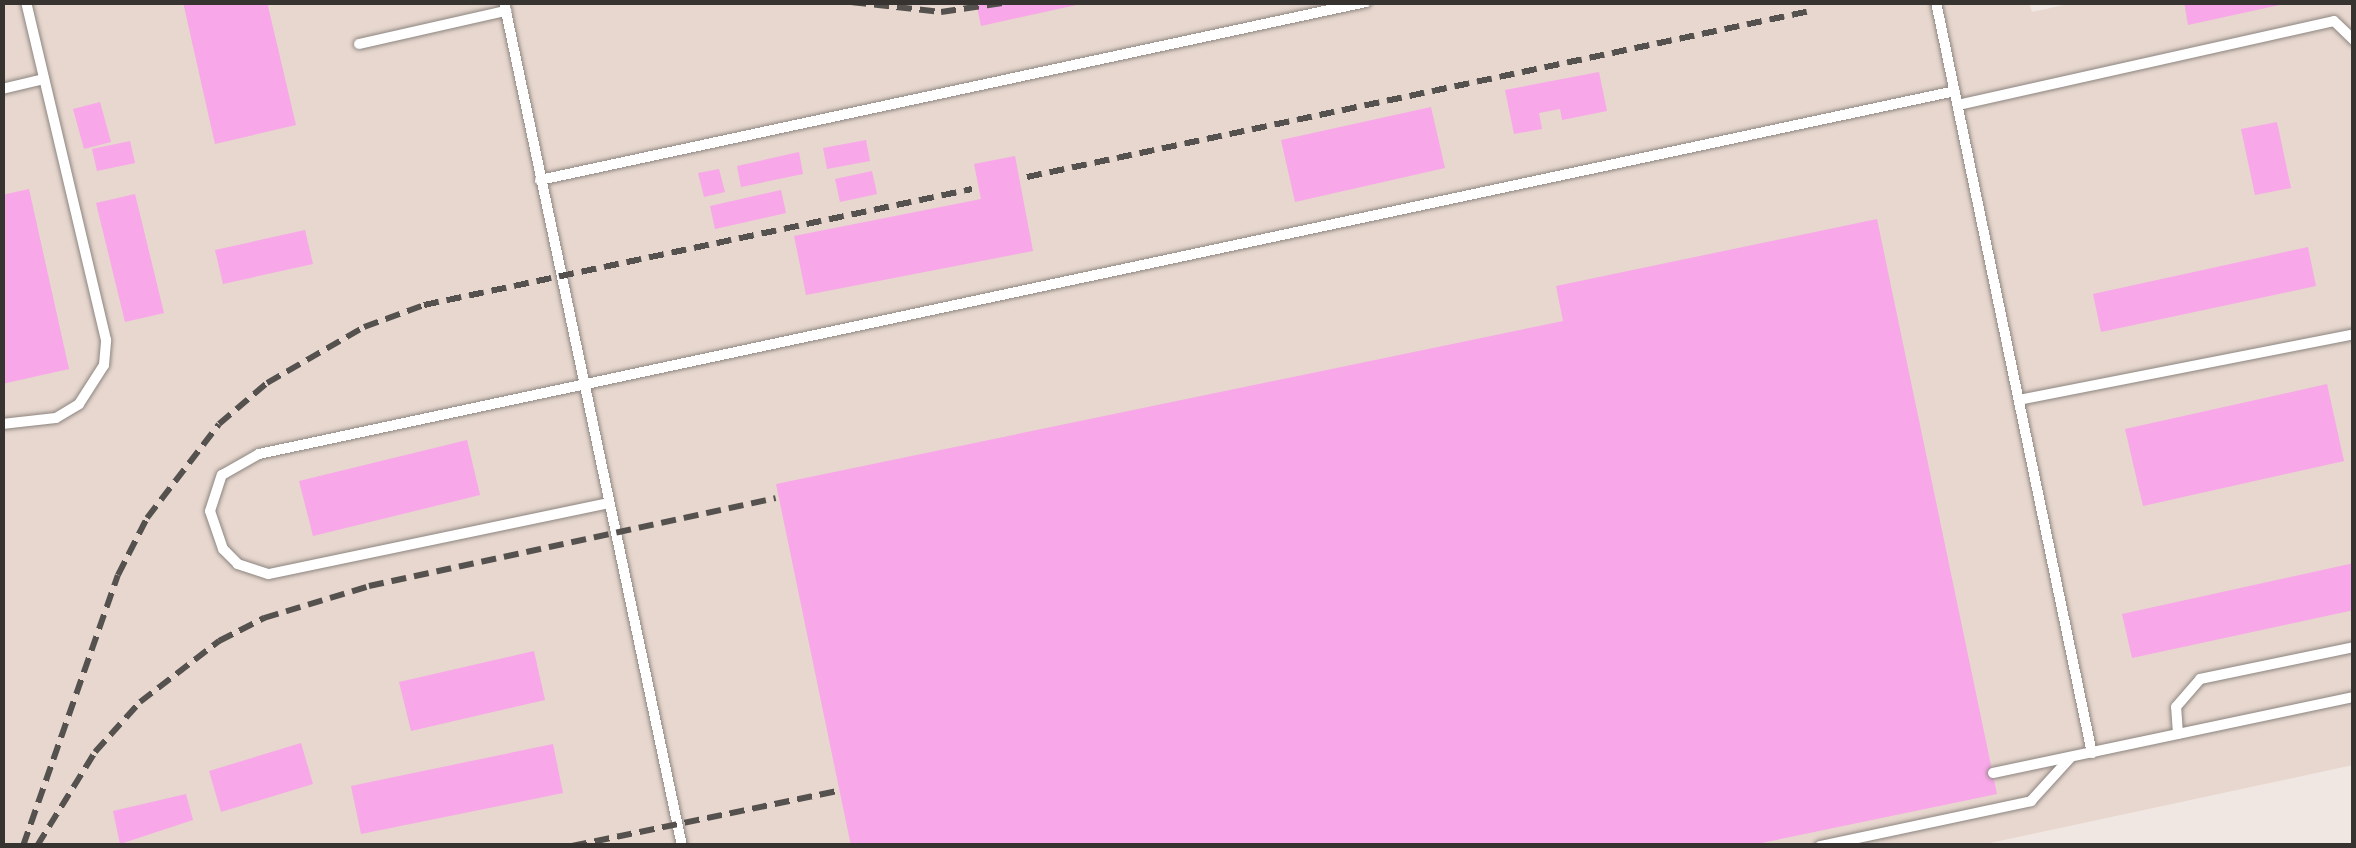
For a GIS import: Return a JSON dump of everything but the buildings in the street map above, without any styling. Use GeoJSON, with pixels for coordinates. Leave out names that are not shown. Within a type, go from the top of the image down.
{"type":"FeatureCollection","features":[{"type":"Feature","properties":{"kind":"lane"},"geometry":{"type":"LineString","coordinates":[[2,424],[56,418],[79,404],[104,365],[106,340],[26,2]]}},
{"type":"Feature","properties":{"kind":"lane"},"geometry":{"type":"LineString","coordinates":[[540,180],[1366,2]]}},
{"type":"Feature","properties":{"kind":"lane"},"geometry":{"type":"LineString","coordinates":[[1936,2],[2092,752]]}},
{"type":"Feature","properties":{"kind":"lane"},"geometry":{"type":"LineString","coordinates":[[359,44],[505,7],[682,846]]}},
{"type":"Feature","properties":{"kind":"lane"},"geometry":{"type":"LineString","coordinates":[[1958,105],[2334,21],[2354,40]]}},
{"type":"Feature","properties":{"kind":"lane"},"geometry":{"type":"LineString","coordinates":[[2,89],[44,79]]}},
{"type":"Feature","properties":{"kind":"lane"},"geometry":{"type":"LineString","coordinates":[[608,503],[268,574],[238,564],[214,530],[212,493],[238,462],[582,383],[1955,91]]}},
{"type":"Feature","properties":{"kind":"lane"},"geometry":{"type":"LineString","coordinates":[[2019,400],[2354,334]]}},
{"type":"Feature","properties":{"kind":"lane"},"geometry":{"type":"LineString","coordinates":[[2178,734],[2176,708],[2200,679],[2354,647]]}},
{"type":"Feature","properties":{"kind":"lane"},"geometry":{"type":"LineString","coordinates":[[1992,773],[2354,698]]}},
{"type":"Feature","properties":{"kind":"lane"},"geometry":{"type":"LineString","coordinates":[[1820,846],[2031,801],[2071,757]]}},
{"type":"Feature","properties":{"kind":"shaded area"},"geometry":{"type":"Polygon","coordinates":[[[2029,2],[2032,12],[2078,2],[2353,3],[2353,765],[1976,846],[3,845],[2,3],[2029,2]]]}},
{"type":"Feature","properties":{"kind":"railway"},"geometry":{"type":"LineString","coordinates":[[851,2],[941,12],[1009,2]]}},
{"type":"Feature","properties":{"kind":"railway"},"geometry":{"type":"LineString","coordinates":[[1027,177],[1810,11]]}},
{"type":"Feature","properties":{"kind":"railway"},"geometry":{"type":"LineString","coordinates":[[23,846],[118,575],[147,518],[219,424],[267,383],[364,327],[424,305],[972,189]]}},
{"type":"Feature","properties":{"kind":"railway"},"geometry":{"type":"LineString","coordinates":[[37,846],[95,752],[140,702],[219,641],[264,618],[369,586],[776,498]]}},
{"type":"Feature","properties":{"kind":"railway"},"geometry":{"type":"LineString","coordinates":[[572,846],[837,791]]}}]}
